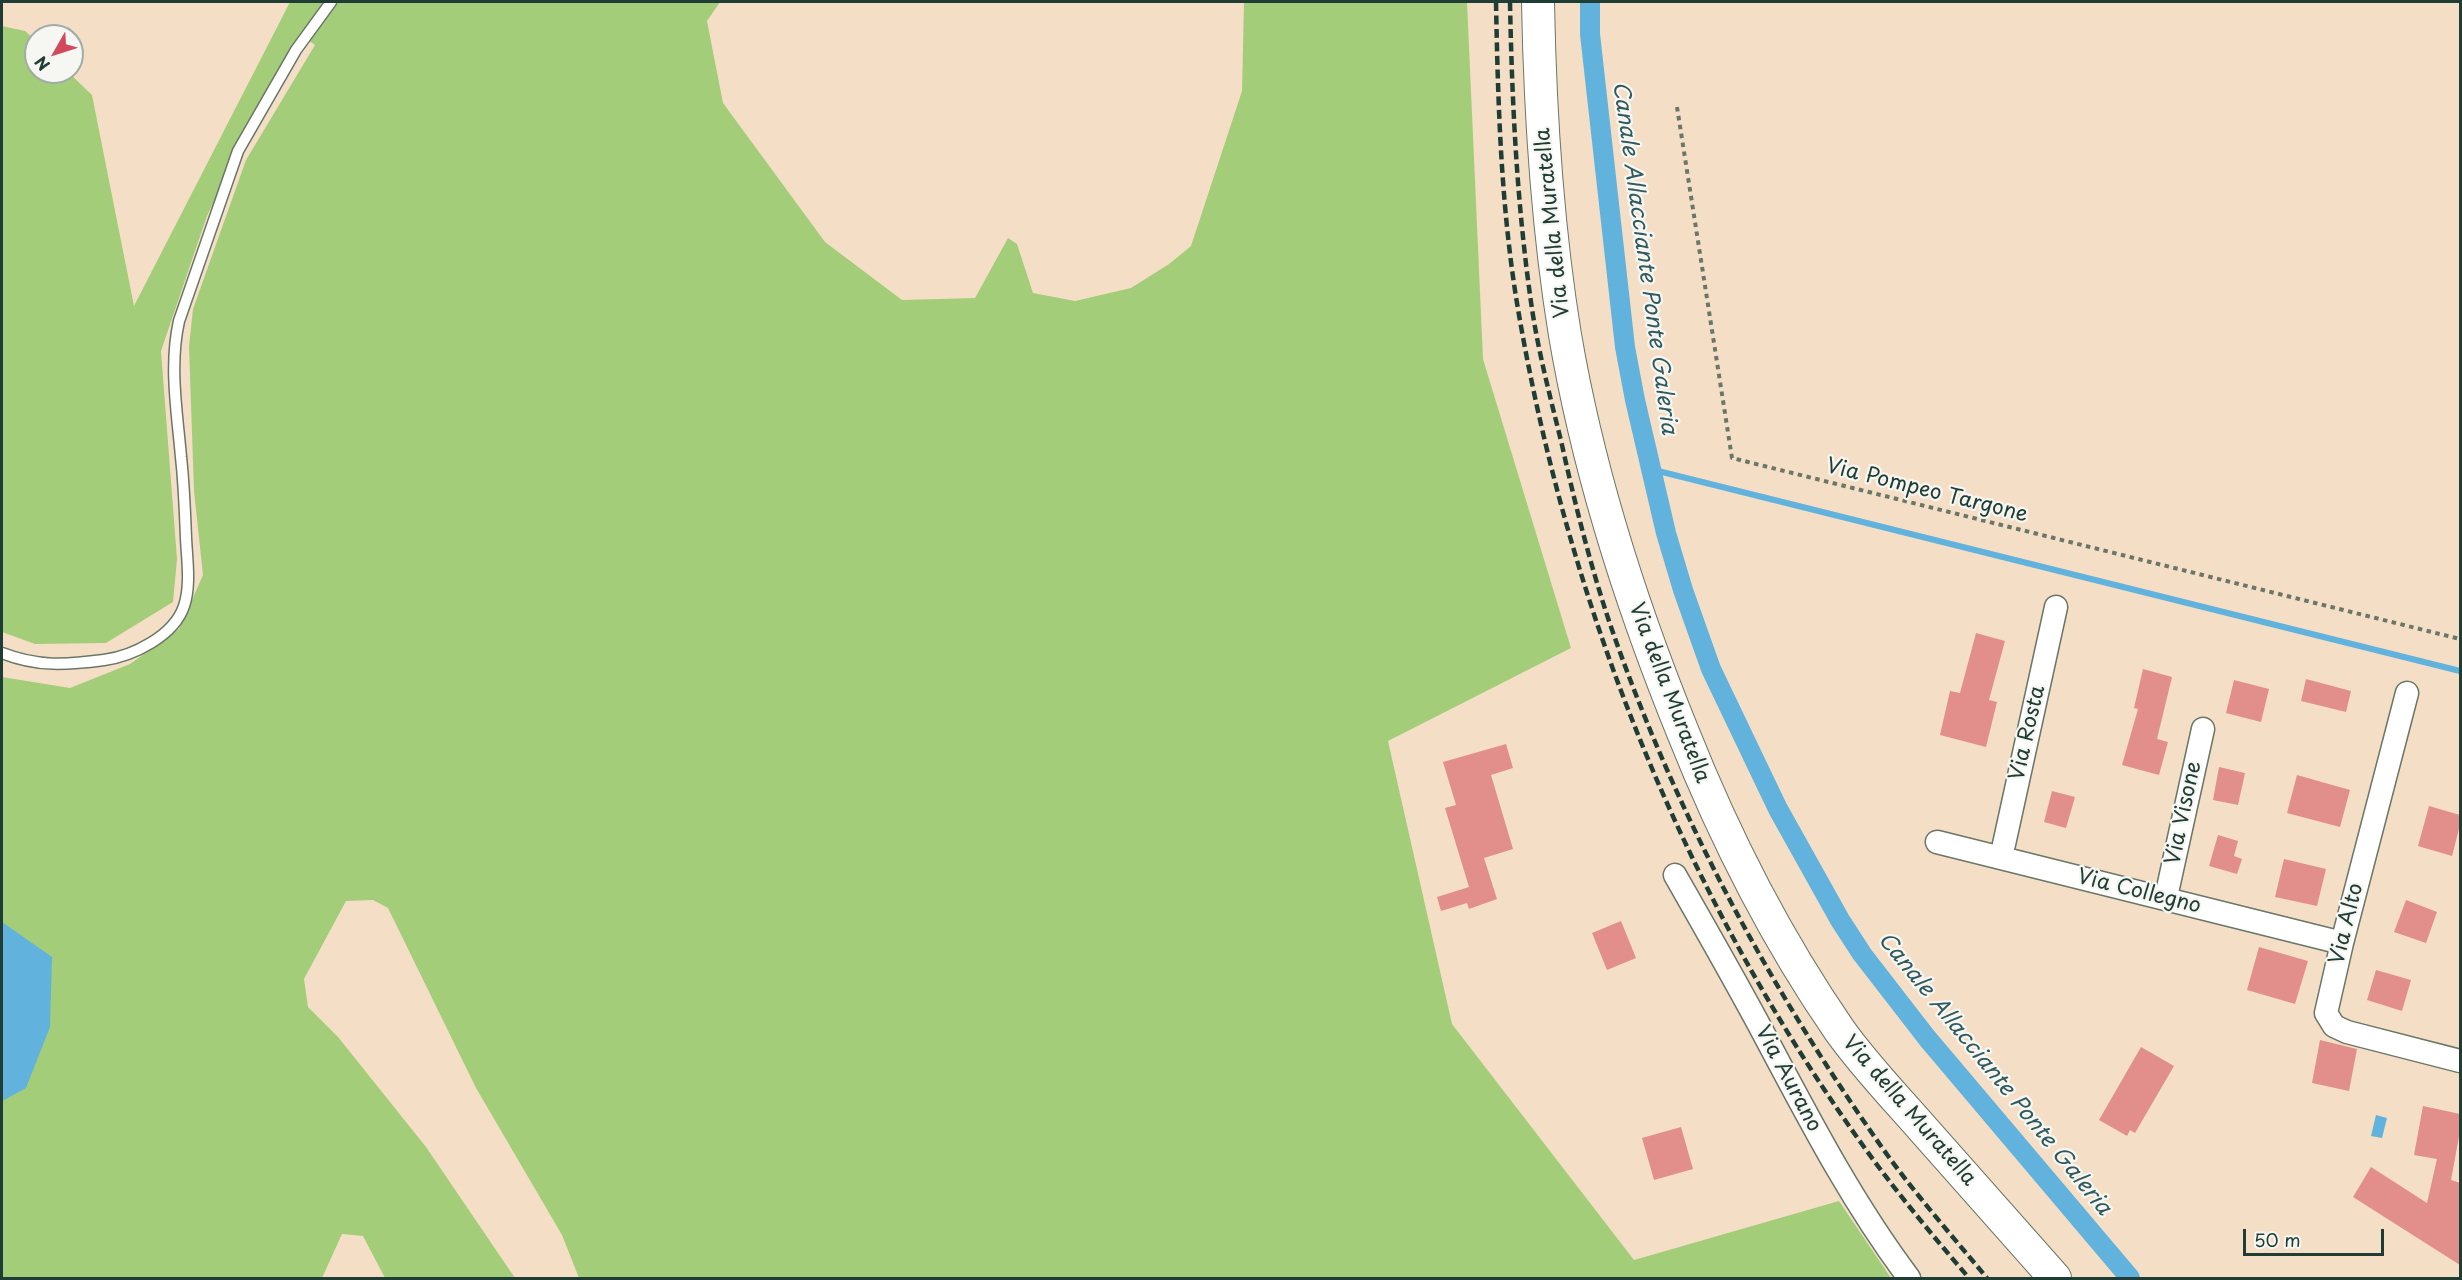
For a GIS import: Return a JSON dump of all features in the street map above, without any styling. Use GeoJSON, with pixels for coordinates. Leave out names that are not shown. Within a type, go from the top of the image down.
{"type":"FeatureCollection","features":[{"type":"Feature","properties":{"kind":"street","name":"Via della Muratella"},"geometry":{"type":"LineString","coordinates":[[1538,2],[1539,78],[1548,202],[1565,334],[1576,390],[1590,453],[1626,579],[1694,760],[1717,816],[1752,886],[1831,1018],[1869,1068],[2055,1278]]}},
{"type":"Feature","properties":{"kind":"street","name":"Via Rosta"},"geometry":{"type":"LineString","coordinates":[[2001,858],[2056,608]]}},
{"type":"Feature","properties":{"kind":"street","name":"Via Alto"},"geometry":{"type":"LineString","coordinates":[[2407,693],[2326,1007],[2328,1018],[2334,1026],[2363,1037],[2460,1061]]}},
{"type":"Feature","properties":{"kind":"street","name":"Via Visone"},"geometry":{"type":"LineString","coordinates":[[2166,897],[2203,729]]}},
{"type":"Feature","properties":{"kind":"street","name":"Via Collegno"},"geometry":{"type":"LineString","coordinates":[[1937,842],[2166,897],[2342,943]]}},
{"type":"Feature","properties":{"kind":"street","name":"Via Aurano"},"geometry":{"type":"LineString","coordinates":[[1675,875],[1839,1174],[1876,1233],[1909,1278]]}},
{"type":"Feature","properties":{"kind":"lane"},"geometry":{"type":"LineString","coordinates":[[2,653],[23,662],[51,665],[113,659],[135,651],[154,640],[167,630],[183,608],[188,579],[183,474],[174,364],[178,321],[238,151],[296,50],[331,2]]}},
{"type":"Feature","properties":{"kind":"path","name":"Via Pompeo Targone"},"geometry":{"type":"LineString","coordinates":[[1677,107],[1732,458],[2460,639]]}},
{"type":"Feature","properties":{"kind":"green space"},"geometry":{"type":"Polygon","coordinates":[[[290,2],[720,2],[707,21],[723,103],[825,242],[902,300],[975,298],[1008,238],[1017,244],[1033,293],[1075,301],[1131,288],[1169,264],[1191,246],[1242,91],[1244,2],[1467,2],[1483,359],[1571,648],[1388,741],[1452,1024],[1634,1260],[1839,1201],[1891,1278],[579,1278],[562,1235],[476,1088],[388,908],[373,900],[346,901],[304,979],[308,1007],[338,1037],[426,1147],[515,1278],[385,1278],[363,1236],[342,1234],[322,1278],[2,1278],[2,677],[70,688],[130,664],[179,629],[203,575],[194,491],[189,346],[193,309],[246,160],[315,45],[304,37],[248,128],[207,216],[161,351],[177,559],[173,602],[106,643],[35,644],[2,632],[2,26],[24,31],[24,84],[81,84],[92,95],[134,306],[290,2]]]}},
{"type":"Feature","properties":{"kind":"water"},"geometry":{"type":"Polygon","coordinates":[[[2,922],[52,957],[50,1027],[26,1088],[2,1101],[2,922]]]}},
{"type":"Feature","properties":{"kind":"water"},"geometry":{"type":"Polygon","coordinates":[[[2376,1115],[2387,1118],[2382,1138],[2371,1136],[2376,1115]]]}},
{"type":"Feature","properties":{"kind":"building"},"geometry":{"type":"Polygon","coordinates":[[[1976,633],[2005,641],[1989,700],[1997,702],[1986,747],[1940,735],[1950,691],[1960,693],[1976,633]]]}},
{"type":"Feature","properties":{"kind":"building"},"geometry":{"type":"Polygon","coordinates":[[[2143,669],[2172,677],[2157,739],[2168,742],[2159,775],[2122,765],[2138,709],[2134,708],[2143,669]]]}},
{"type":"Feature","properties":{"kind":"building"},"geometry":{"type":"Polygon","coordinates":[[[2306,679],[2351,691],[2346,712],[2301,701],[2306,679]]]}},
{"type":"Feature","properties":{"kind":"building"},"geometry":{"type":"Polygon","coordinates":[[[2234,680],[2269,689],[2261,722],[2226,713],[2234,680]]]}},
{"type":"Feature","properties":{"kind":"building"},"geometry":{"type":"Polygon","coordinates":[[[1506,744],[1513,768],[1491,775],[1513,849],[1484,858],[1497,899],[1469,909],[1467,903],[1441,911],[1437,897],[1469,887],[1445,808],[1456,805],[1443,762],[1506,744]]]}},
{"type":"Feature","properties":{"kind":"building"},"geometry":{"type":"Polygon","coordinates":[[[2219,767],[2245,773],[2238,805],[2213,800],[2219,767]]]}},
{"type":"Feature","properties":{"kind":"building"},"geometry":{"type":"Polygon","coordinates":[[[2297,775],[2350,790],[2340,827],[2287,813],[2297,775]]]}},
{"type":"Feature","properties":{"kind":"building"},"geometry":{"type":"Polygon","coordinates":[[[2052,791],[2075,797],[2066,828],[2044,822],[2052,791]]]}},
{"type":"Feature","properties":{"kind":"building"},"geometry":{"type":"Polygon","coordinates":[[[2429,806],[2460,815],[2460,825],[2452,856],[2418,846],[2429,806]]]}},
{"type":"Feature","properties":{"kind":"building"},"geometry":{"type":"Polygon","coordinates":[[[2218,835],[2238,841],[2234,856],[2242,859],[2237,874],[2209,866],[2218,835]]]}},
{"type":"Feature","properties":{"kind":"building"},"geometry":{"type":"Polygon","coordinates":[[[2284,859],[2326,869],[2317,906],[2275,897],[2284,859]]]}},
{"type":"Feature","properties":{"kind":"building"},"geometry":{"type":"Polygon","coordinates":[[[2406,900],[2437,912],[2426,943],[2394,932],[2406,900]]]}},
{"type":"Feature","properties":{"kind":"building"},"geometry":{"type":"Polygon","coordinates":[[[1621,921],[1636,958],[1607,970],[1592,933],[1621,921]]]}},
{"type":"Feature","properties":{"kind":"building"},"geometry":{"type":"Polygon","coordinates":[[[2259,947],[2308,961],[2295,1004],[2247,990],[2259,947]]]}},
{"type":"Feature","properties":{"kind":"building"},"geometry":{"type":"Polygon","coordinates":[[[2376,970],[2411,980],[2402,1011],[2367,1000],[2376,970]]]}},
{"type":"Feature","properties":{"kind":"building"},"geometry":{"type":"Polygon","coordinates":[[[2320,1040],[2357,1049],[2349,1091],[2312,1083],[2320,1040]]]}},
{"type":"Feature","properties":{"kind":"building"},"geometry":{"type":"Polygon","coordinates":[[[2141,1047],[2174,1066],[2135,1133],[2130,1130],[2127,1136],[2099,1120],[2141,1047]]]}},
{"type":"Feature","properties":{"kind":"building"},"geometry":{"type":"Polygon","coordinates":[[[2423,1106],[2460,1114],[2460,1131],[2451,1180],[2460,1183],[2460,1265],[2353,1197],[2371,1167],[2427,1203],[2437,1159],[2414,1155],[2423,1106]]]}},
{"type":"Feature","properties":{"kind":"building"},"geometry":{"type":"Polygon","coordinates":[[[1681,1127],[1693,1169],[1654,1180],[1642,1138],[1681,1127]]]}},
{"type":"Feature","properties":{"kind":"waterway","name":"Canale Allacciante Ponte Galeria"},"geometry":{"type":"LineString","coordinates":[[1590,2],[1590,34],[1625,347],[1666,533],[1711,669],[1778,809],[1840,920],[1862,954],[1927,1038],[2130,1278]]}},
{"type":"Feature","properties":{"kind":"waterway"},"geometry":{"type":"LineString","coordinates":[[1650,469],[2460,671]]}},
{"type":"Feature","properties":{"kind":"railway"},"geometry":{"type":"LineString","coordinates":[[1496,2],[1499,120],[1504,198],[1519,315],[1541,427],[1570,537],[1604,645],[1645,751],[1691,854],[1743,955],[1800,1053],[1864,1147],[1915,1214],[1969,1278]]}},
{"type":"Feature","properties":{"kind":"railway"},"geometry":{"type":"LineString","coordinates":[[1510,2],[1519,194],[1535,326],[1589,556],[1609,621],[1634,689],[1691,823],[1758,952],[1795,1014],[1833,1076],[1887,1155],[1987,1278]]}}]}
